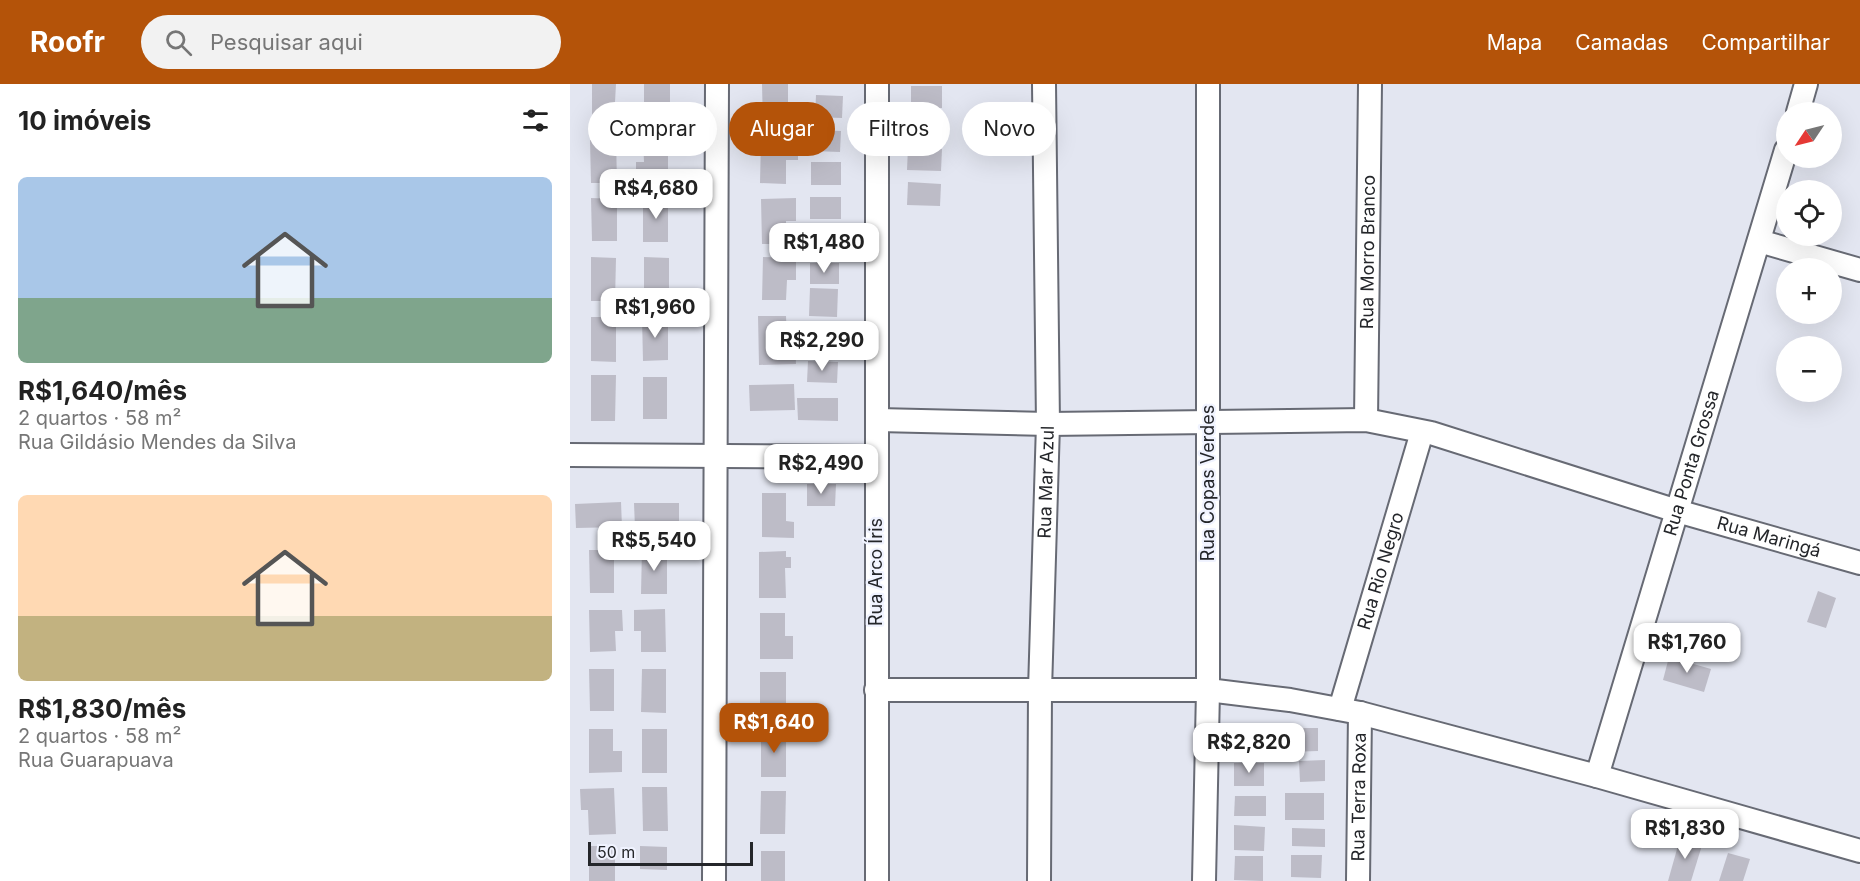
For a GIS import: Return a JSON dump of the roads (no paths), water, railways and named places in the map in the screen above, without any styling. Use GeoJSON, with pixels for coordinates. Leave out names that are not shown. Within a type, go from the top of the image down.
{"type":"FeatureCollection","features":[{"type":"Feature","properties":{"kind":"street"},"geometry":{"type":"LineString","coordinates":[[714,881],[717,84]]}},
{"type":"Feature","properties":{"kind":"street","name":"Rua Arco Íris"},"geometry":{"type":"LineString","coordinates":[[877,84],[877,881]]}},
{"type":"Feature","properties":{"kind":"street","name":"Rua Mar Azul"},"geometry":{"type":"LineString","coordinates":[[1039,881],[1040,690],[1048,424],[1044,84]]}},
{"type":"Feature","properties":{"kind":"street","name":"Rua Copas Verdes"},"geometry":{"type":"LineString","coordinates":[[1204,881],[1208,690],[1208,84]]}},
{"type":"Feature","properties":{"kind":"street","name":"Rua Morro Branco"},"geometry":{"type":"LineString","coordinates":[[1366,420],[1370,84]]}},
{"type":"Feature","properties":{"kind":"street"},"geometry":{"type":"LineString","coordinates":[[1801,102],[1806,84]]}},
{"type":"Feature","properties":{"kind":"street","name":"Rua Ponta Grossa"},"geometry":{"type":"LineString","coordinates":[[1597,776],[1781,168]]}},
{"type":"Feature","properties":{"kind":"street"},"geometry":{"type":"LineString","coordinates":[[1759,241],[1860,270]]}},
{"type":"Feature","properties":{"kind":"street","name":"Rua Maringá"},"geometry":{"type":"LineString","coordinates":[[878,420],[1048,424],[1366,420],[1431,433],[1677,511],[1860,563]]}},
{"type":"Feature","properties":{"kind":"street","name":"Rua Rio Negro"},"geometry":{"type":"LineString","coordinates":[[1350,711],[1422,432]]}},
{"type":"Feature","properties":{"kind":"street"},"geometry":{"type":"LineString","coordinates":[[570,455],[877,457]]}},
{"type":"Feature","properties":{"kind":"street"},"geometry":{"type":"LineString","coordinates":[[876,690],[1208,690],[1290,700],[1350,711],[1597,776],[1860,851]]}},
{"type":"Feature","properties":{"kind":"street","name":"Rua Terra Roxa"},"geometry":{"type":"LineString","coordinates":[[1350,711],[1358,881]]}}]}
